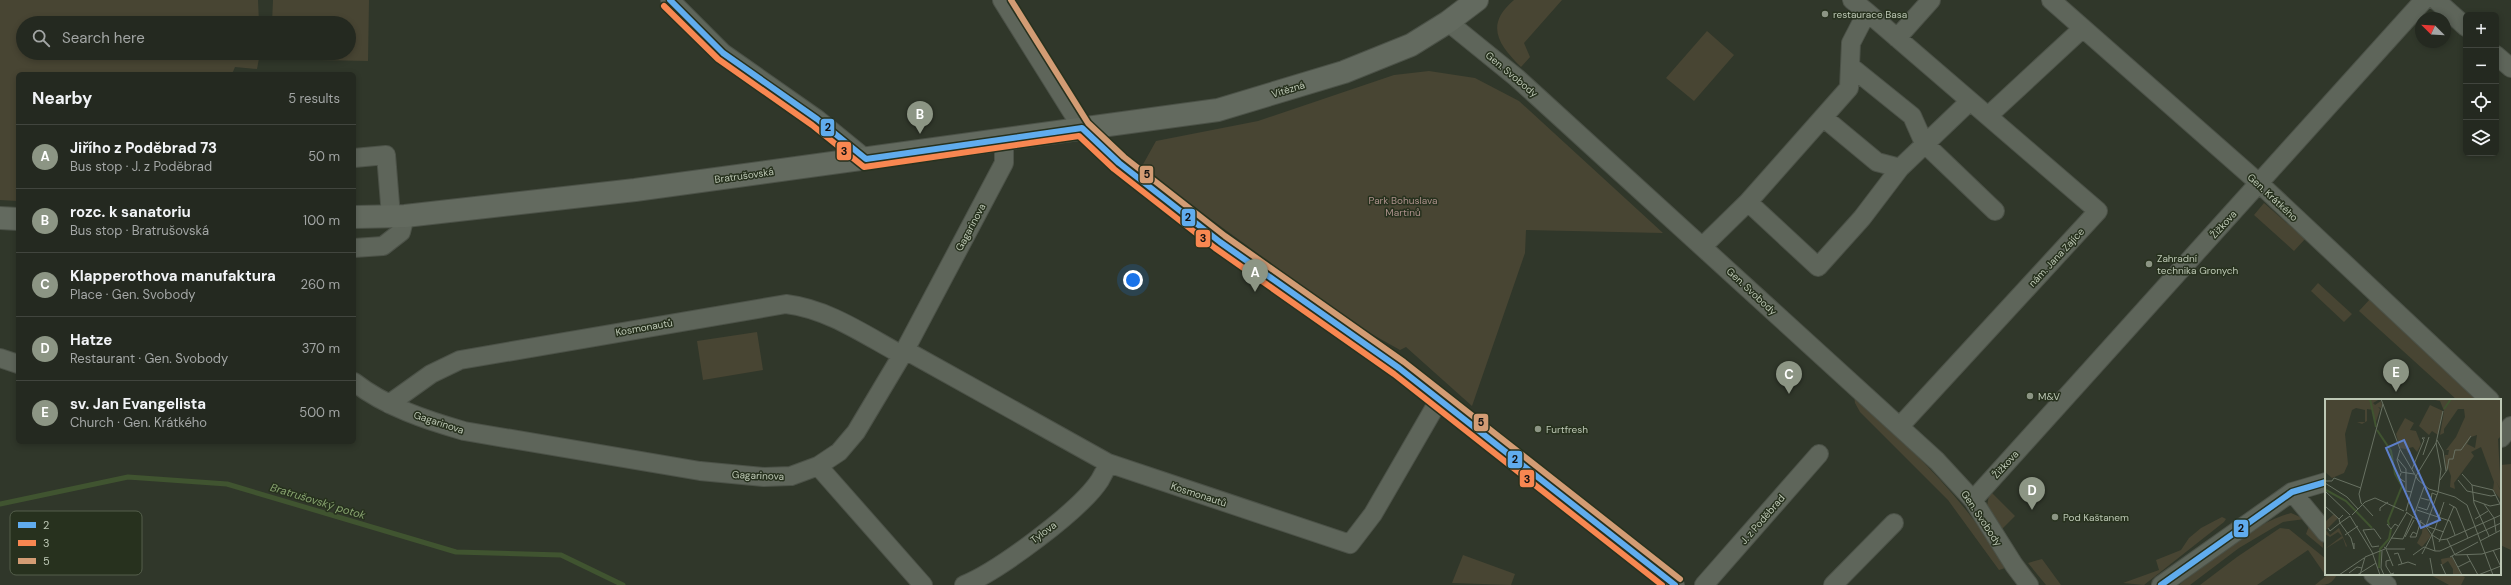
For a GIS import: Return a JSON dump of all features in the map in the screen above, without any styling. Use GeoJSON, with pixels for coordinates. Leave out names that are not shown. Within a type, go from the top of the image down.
{"type":"FeatureCollection","features":[{"type":"Feature","properties":{"kind":"main road","name":"Vítězná"},"geometry":{"type":"LineString","coordinates":[[1082,128],[1218,110],[1344,72],[1411,45],[1448,22],[1477,0]]}},
{"type":"Feature","properties":{"kind":"main road","name":"Bratrušovská"},"geometry":{"type":"LineString","coordinates":[[356,217],[398,216],[635,190],[1004,141],[1082,128]]}},
{"type":"Feature","properties":{"kind":"main road"},"geometry":{"type":"LineString","coordinates":[[0,218],[16,219]]}},
{"type":"Feature","properties":{"kind":"street"},"geometry":{"type":"LineString","coordinates":[[670,0],[723,53],[817,119],[866,159]]}},
{"type":"Feature","properties":{"kind":"street"},"geometry":{"type":"LineString","coordinates":[[1002,0],[1082,128],[1119,163],[1220,242],[1330,321],[1399,368],[1569,500],[1675,585]]}},
{"type":"Feature","properties":{"kind":"street","name":"nám. Jana Zajíce"},"geometry":{"type":"LineString","coordinates":[[1852,0],[2098,211],[1900,426]]}},
{"type":"Feature","properties":{"kind":"street"},"geometry":{"type":"LineString","coordinates":[[1897,38],[1931,0]]}},
{"type":"Feature","properties":{"kind":"street","name":"Gen. Krátkého"},"geometry":{"type":"LineString","coordinates":[[2051,0],[2260,184],[2489,399]]}},
{"type":"Feature","properties":{"kind":"street","name":"Žižkova"},"geometry":{"type":"LineString","coordinates":[[1973,500],[2260,184],[2424,0]]}},
{"type":"Feature","properties":{"kind":"street"},"geometry":{"type":"LineString","coordinates":[[2436,0],[2463,24]]}},
{"type":"Feature","properties":{"kind":"street"},"geometry":{"type":"LineString","coordinates":[[1703,246],[1748,202],[1849,88],[1851,43],[1867,12]]}},
{"type":"Feature","properties":{"kind":"street","name":"Gen. Svobody"},"geometry":{"type":"LineString","coordinates":[[1448,22],[1517,78],[1937,461],[1973,500],[2014,565],[2030,585]]}},
{"type":"Feature","properties":{"kind":"street"},"geometry":{"type":"LineString","coordinates":[[1988,116],[2083,28]]}},
{"type":"Feature","properties":{"kind":"street"},"geometry":{"type":"LineString","coordinates":[[2499,58],[2511,68]]}},
{"type":"Feature","properties":{"kind":"street"},"geometry":{"type":"LineString","coordinates":[[1850,66],[1912,116],[1924,143],[1995,211]]}},
{"type":"Feature","properties":{"kind":"street"},"geometry":{"type":"LineString","coordinates":[[1748,202],[1818,267],[1862,218],[1900,168],[1924,143],[1970,101]]}},
{"type":"Feature","properties":{"kind":"street"},"geometry":{"type":"LineString","coordinates":[[1824,118],[1877,162],[1900,168]]}},
{"type":"Feature","properties":{"kind":"street","name":"Gagarinova"},"geometry":{"type":"LineString","coordinates":[[356,383],[389,404],[430,421],[464,430],[700,471],[764,477],[792,476],[818,466],[839,452],[856,432],[904,353],[1004,163],[1004,141]]}},
{"type":"Feature","properties":{"kind":"street"},"geometry":{"type":"LineString","coordinates":[[356,158],[386,155],[401,232],[383,246],[356,248]]}},
{"type":"Feature","properties":{"kind":"street","name":"Kosmonautů"},"geometry":{"type":"LineString","coordinates":[[389,404],[431,374],[460,360],[786,304],[804,306],[822,312],[904,353],[1108,464],[1350,544],[1373,514],[1439,400]]}},
{"type":"Feature","properties":{"kind":"street"},"geometry":{"type":"LineString","coordinates":[[0,358],[16,363]]}},
{"type":"Feature","properties":{"kind":"street","name":"J. z Poděbrad"},"geometry":{"type":"LineString","coordinates":[[1704,585],[1819,454]]}},
{"type":"Feature","properties":{"kind":"street","name":"Tylova"},"geometry":{"type":"LineString","coordinates":[[964,585],[978,579],[1005,561],[1083,500],[1100,480],[1108,464]]}},
{"type":"Feature","properties":{"kind":"street"},"geometry":{"type":"LineString","coordinates":[[818,466],[923,585]]}},
{"type":"Feature","properties":{"kind":"street"},"geometry":{"type":"LineString","coordinates":[[2161,585],[2292,492],[2325,482]]}},
{"type":"Feature","properties":{"kind":"street"},"geometry":{"type":"LineString","coordinates":[[2292,492],[2325,532]]}},
{"type":"Feature","properties":{"kind":"street"},"geometry":{"type":"LineString","coordinates":[[1833,585],[1894,523]]}},
{"type":"Feature","properties":{"kind":"street"},"geometry":{"type":"LineString","coordinates":[[2374,575],[2387,585]]}},
{"type":"Feature","properties":{"kind":"green space"},"geometry":{"type":"Polygon","coordinates":[[[0,0],[258,0],[259,16],[16,16],[16,60],[259,60],[257,69],[235,67],[233,72],[16,72],[16,201],[0,200],[0,0]]]}},
{"type":"Feature","properties":{"kind":"green space"},"geometry":{"type":"Polygon","coordinates":[[[273,0],[369,0],[368,61],[320,60],[356,60],[356,16],[272,16],[273,0]]]}},
{"type":"Feature","properties":{"kind":"green space"},"geometry":{"type":"Polygon","coordinates":[[[1514,0],[1562,0],[1524,43],[1530,57],[1521,67],[1506,51],[1501,43],[1497,26],[1499,18],[1514,0]]]}},
{"type":"Feature","properties":{"kind":"green space"},"geometry":{"type":"Polygon","coordinates":[[[1707,31],[1734,55],[1694,101],[1666,78],[1707,31]]]}},
{"type":"Feature","properties":{"kind":"green space","name":"Park Bohuslava Martinů"},"geometry":{"type":"Polygon","coordinates":[[[1429,71],[1475,78],[1519,101],[1663,233],[1526,230],[1525,253],[1472,406],[1406,347],[1400,350],[1354,324],[1141,168],[1156,141],[1258,121],[1394,75],[1429,71]]]}},
{"type":"Feature","properties":{"kind":"green space"},"geometry":{"type":"Polygon","coordinates":[[[2264,203],[2305,239],[2294,251],[2254,215],[2264,203]]]}},
{"type":"Feature","properties":{"kind":"green space"},"geometry":{"type":"Polygon","coordinates":[[[2318,283],[2352,314],[2344,322],[2311,291],[2318,283]]]}},
{"type":"Feature","properties":{"kind":"green space"},"geometry":{"type":"Polygon","coordinates":[[[2370,299],[2479,399],[2456,399],[2359,311],[2370,299]]]}},
{"type":"Feature","properties":{"kind":"green space"},"geometry":{"type":"Polygon","coordinates":[[[757,332],[763,370],[703,380],[697,341],[757,332]]]}},
{"type":"Feature","properties":{"kind":"green space"},"geometry":{"type":"Polygon","coordinates":[[[1854,395],[1916,455],[1960,502],[1990,543],[2005,568],[1999,570],[1948,500],[1860,412],[1855,403],[1854,395]]]}},
{"type":"Feature","properties":{"kind":"green space"},"geometry":{"type":"Polygon","coordinates":[[[2511,464],[2511,550],[2501,545],[2501,465],[2511,464]]]}},
{"type":"Feature","properties":{"kind":"green space"},"geometry":{"type":"Polygon","coordinates":[[[1992,493],[2015,516],[2002,529],[1987,506],[1989,495],[1992,493]]]}},
{"type":"Feature","properties":{"kind":"green space"},"geometry":{"type":"Polygon","coordinates":[[[2291,513],[2305,519],[2283,522],[2239,548],[2190,585],[2179,585],[2248,533],[2278,517],[2291,513]]]}},
{"type":"Feature","properties":{"kind":"green space"},"geometry":{"type":"Polygon","coordinates":[[[2222,517],[2226,519],[2224,522],[2144,585],[2123,583],[2159,570],[2156,560],[2181,550],[2189,538],[2201,528],[2222,517]]]}},
{"type":"Feature","properties":{"kind":"green space"},"geometry":{"type":"Polygon","coordinates":[[[2309,526],[2323,540],[2323,548],[2306,534],[2309,526]]]}},
{"type":"Feature","properties":{"kind":"green space"},"geometry":{"type":"Polygon","coordinates":[[[2280,528],[2289,529],[2325,558],[2325,575],[2308,550],[2257,585],[2200,585],[2237,557],[2280,528]]]}},
{"type":"Feature","properties":{"kind":"green space"},"geometry":{"type":"Polygon","coordinates":[[[1463,555],[1515,574],[1511,585],[1452,583],[1463,555]]]}},
{"type":"Feature","properties":{"kind":"green space"},"geometry":{"type":"Polygon","coordinates":[[[2042,559],[2061,585],[2046,585],[2028,563],[2042,559]]]}},
{"type":"Feature","properties":{"kind":"green space"},"geometry":{"type":"Polygon","coordinates":[[[2325,575],[2336,575],[2331,582],[2315,585],[2325,575]]]}},
{"type":"Feature","properties":{"kind":"green space"},"geometry":{"type":"Polygon","coordinates":[[[2431,575],[2460,575],[2465,577],[2461,585],[2449,585],[2431,575]]]}},
{"type":"Feature","properties":{"kind":"waterway","name":"Bratrušovský potok"},"geometry":{"type":"LineString","coordinates":[[0,504],[128,477],[227,484],[456,552],[561,555],[623,585]]}},
{"type":"Feature","properties":{"kind":"transit line","name":"2"},"geometry":{"type":"LineString","coordinates":[[670,0],[723,53],[817,119],[866,159],[1082,128],[1119,163],[1220,242],[1399,368],[1675,585]]}},
{"type":"Feature","properties":{"kind":"transit line","name":"5"},"geometry":{"type":"LineString","coordinates":[[1011,0],[1088,123],[1124,157],[1225,236],[1404,362],[1680,579]]}},
{"type":"Feature","properties":{"kind":"transit line","name":"3"},"geometry":{"type":"LineString","coordinates":[[664,6],[718,59],[812,125],[864,167],[1079,136],[1114,169],[1215,248],[1394,374],[1662,585]]}},
{"type":"Feature","properties":{"kind":"transit line","name":"2"},"geometry":{"type":"LineString","coordinates":[[2161,585],[2292,492],[2325,482]]}},
{"type":"Feature","properties":{"kind":"place","name":"restaurace Basa"},"geometry":{"type":"Point","coordinates":[1825,14]}},
{"type":"Feature","properties":{"kind":"place","name":"rozc. k sanatoriu"},"geometry":{"type":"Point","coordinates":[920,134]}},
{"type":"Feature","properties":{"kind":"place","name":"Zahradní technika Gronych"},"geometry":{"type":"Point","coordinates":[2149,264]}},
{"type":"Feature","properties":{"kind":"place","name":"Jiřího z Poděbrad 73"},"geometry":{"type":"Point","coordinates":[1255,292]}},
{"type":"Feature","properties":{"kind":"place","name":"sv. Jan Evangelista"},"geometry":{"type":"Point","coordinates":[2396,392]}},
{"type":"Feature","properties":{"kind":"place","name":"Klapperothova manufaktura"},"geometry":{"type":"Point","coordinates":[1789,394]}},
{"type":"Feature","properties":{"kind":"place","name":"M&V"},"geometry":{"type":"Point","coordinates":[2030,396]}},
{"type":"Feature","properties":{"kind":"place","name":"Furtfresh"},"geometry":{"type":"Point","coordinates":[1538,429]}},
{"type":"Feature","properties":{"kind":"place","name":"Hatze"},"geometry":{"type":"Point","coordinates":[2032,510]}},
{"type":"Feature","properties":{"kind":"place","name":"Pod Kaštanem"},"geometry":{"type":"Point","coordinates":[2055,517]}}]}
